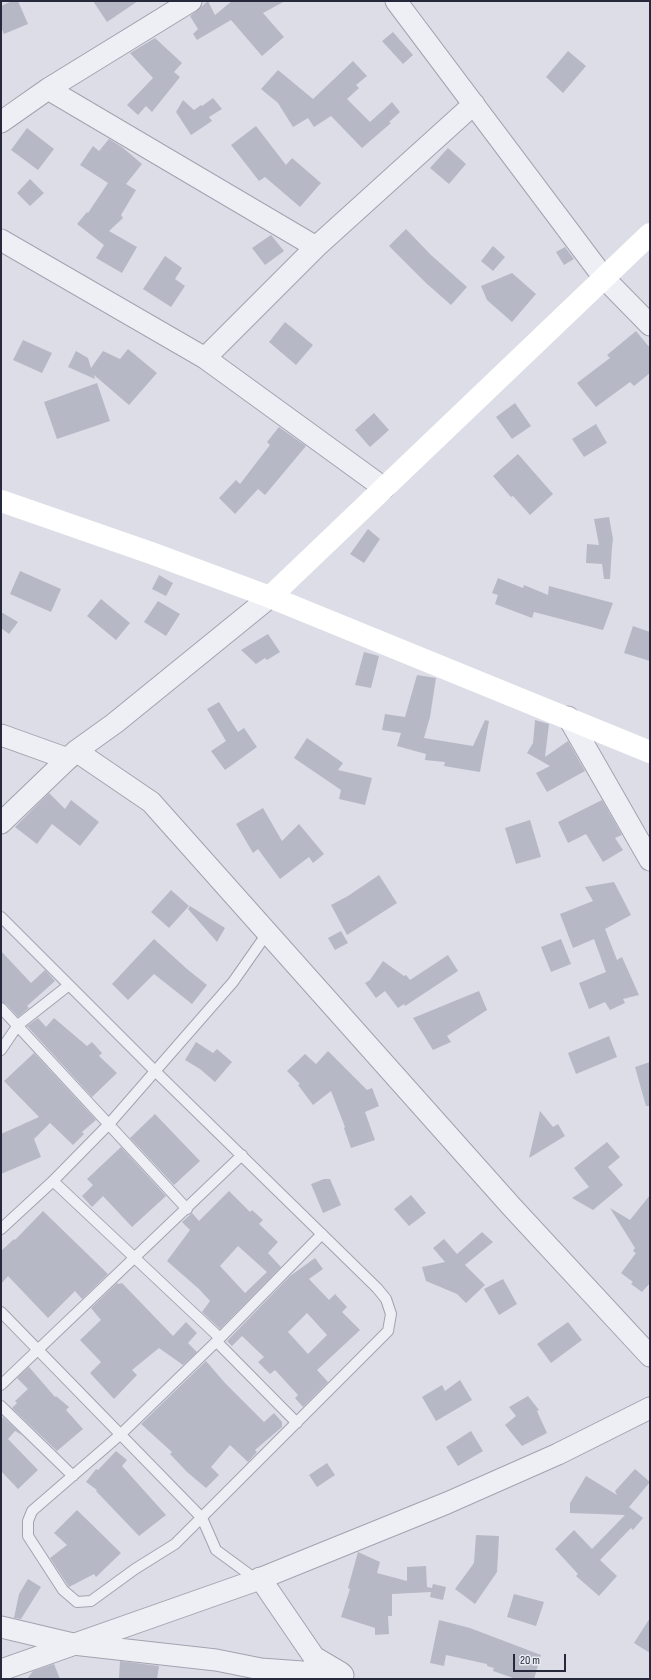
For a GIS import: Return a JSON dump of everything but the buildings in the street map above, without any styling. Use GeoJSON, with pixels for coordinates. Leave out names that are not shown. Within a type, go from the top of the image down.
{"type":"FeatureCollection","features":[{"type":"Feature","properties":{"kind":"main road"},"geometry":{"type":"LineString","coordinates":[[270,597],[650,234]]}},
{"type":"Feature","properties":{"kind":"main road"},"geometry":{"type":"LineString","coordinates":[[1,501],[151,553],[270,597],[650,752]]}},
{"type":"Feature","properties":{"kind":"street"},"geometry":{"type":"LineString","coordinates":[[1,122],[48,89],[190,1]]}},
{"type":"Feature","properties":{"kind":"street"},"geometry":{"type":"LineString","coordinates":[[396,1],[604,278],[650,325]]}},
{"type":"Feature","properties":{"kind":"street"},"geometry":{"type":"LineString","coordinates":[[48,89],[316,247]]}},
{"type":"Feature","properties":{"kind":"street"},"geometry":{"type":"LineString","coordinates":[[205,358],[316,247],[474,104]]}},
{"type":"Feature","properties":{"kind":"street"},"geometry":{"type":"LineString","coordinates":[[1,240],[205,358],[384,488]]}},
{"type":"Feature","properties":{"kind":"street"},"geometry":{"type":"LineString","coordinates":[[1,823],[72,755],[116,723],[270,597]]}},
{"type":"Feature","properties":{"kind":"street"},"geometry":{"type":"LineString","coordinates":[[568,718],[650,860]]}},
{"type":"Feature","properties":{"kind":"street"},"geometry":{"type":"LineString","coordinates":[[1,735],[72,755],[151,802],[511,1206],[650,1356]]}},
{"type":"Feature","properties":{"kind":"street"},"geometry":{"type":"LineString","coordinates":[[1,1670],[258,1579],[454,1500],[558,1454],[650,1408]]}},
{"type":"Feature","properties":{"kind":"street"},"geometry":{"type":"LineString","coordinates":[[258,1579],[314,1657],[347,1677]]}},
{"type":"Feature","properties":{"kind":"street"},"geometry":{"type":"LineString","coordinates":[[1,1627],[74,1644],[216,1660],[261,1669],[347,1677]]}},
{"type":"Feature","properties":{"kind":"lane"},"geometry":{"type":"LineString","coordinates":[[1,917],[156,1072],[242,1155],[377,1288],[386,1300],[391,1314],[388,1331],[175,1544],[161,1555],[141,1566],[91,1601],[77,1602],[64,1590],[28,1536],[28,1521],[32,1511],[121,1434],[218,1340],[322,1234]]}},
{"type":"Feature","properties":{"kind":"lane"},"geometry":{"type":"LineString","coordinates":[[1,1230],[53,1181],[109,1124],[156,1072],[233,982],[268,932]]}},
{"type":"Feature","properties":{"kind":"lane"},"geometry":{"type":"LineString","coordinates":[[1,1050],[18,1025],[69,985]]}},
{"type":"Feature","properties":{"kind":"lane"},"geometry":{"type":"LineString","coordinates":[[1,1008],[187,1208]]}},
{"type":"Feature","properties":{"kind":"lane"},"geometry":{"type":"LineString","coordinates":[[1,1385],[242,1155]]}},
{"type":"Feature","properties":{"kind":"lane"},"geometry":{"type":"LineString","coordinates":[[53,1181],[135,1258],[218,1340],[296,1423]]}},
{"type":"Feature","properties":{"kind":"lane"},"geometry":{"type":"LineString","coordinates":[[1,1312],[202,1518],[216,1550],[258,1579]]}},
{"type":"Feature","properties":{"kind":"lane"},"geometry":{"type":"LineString","coordinates":[[1,1406],[73,1476]]}}]}
